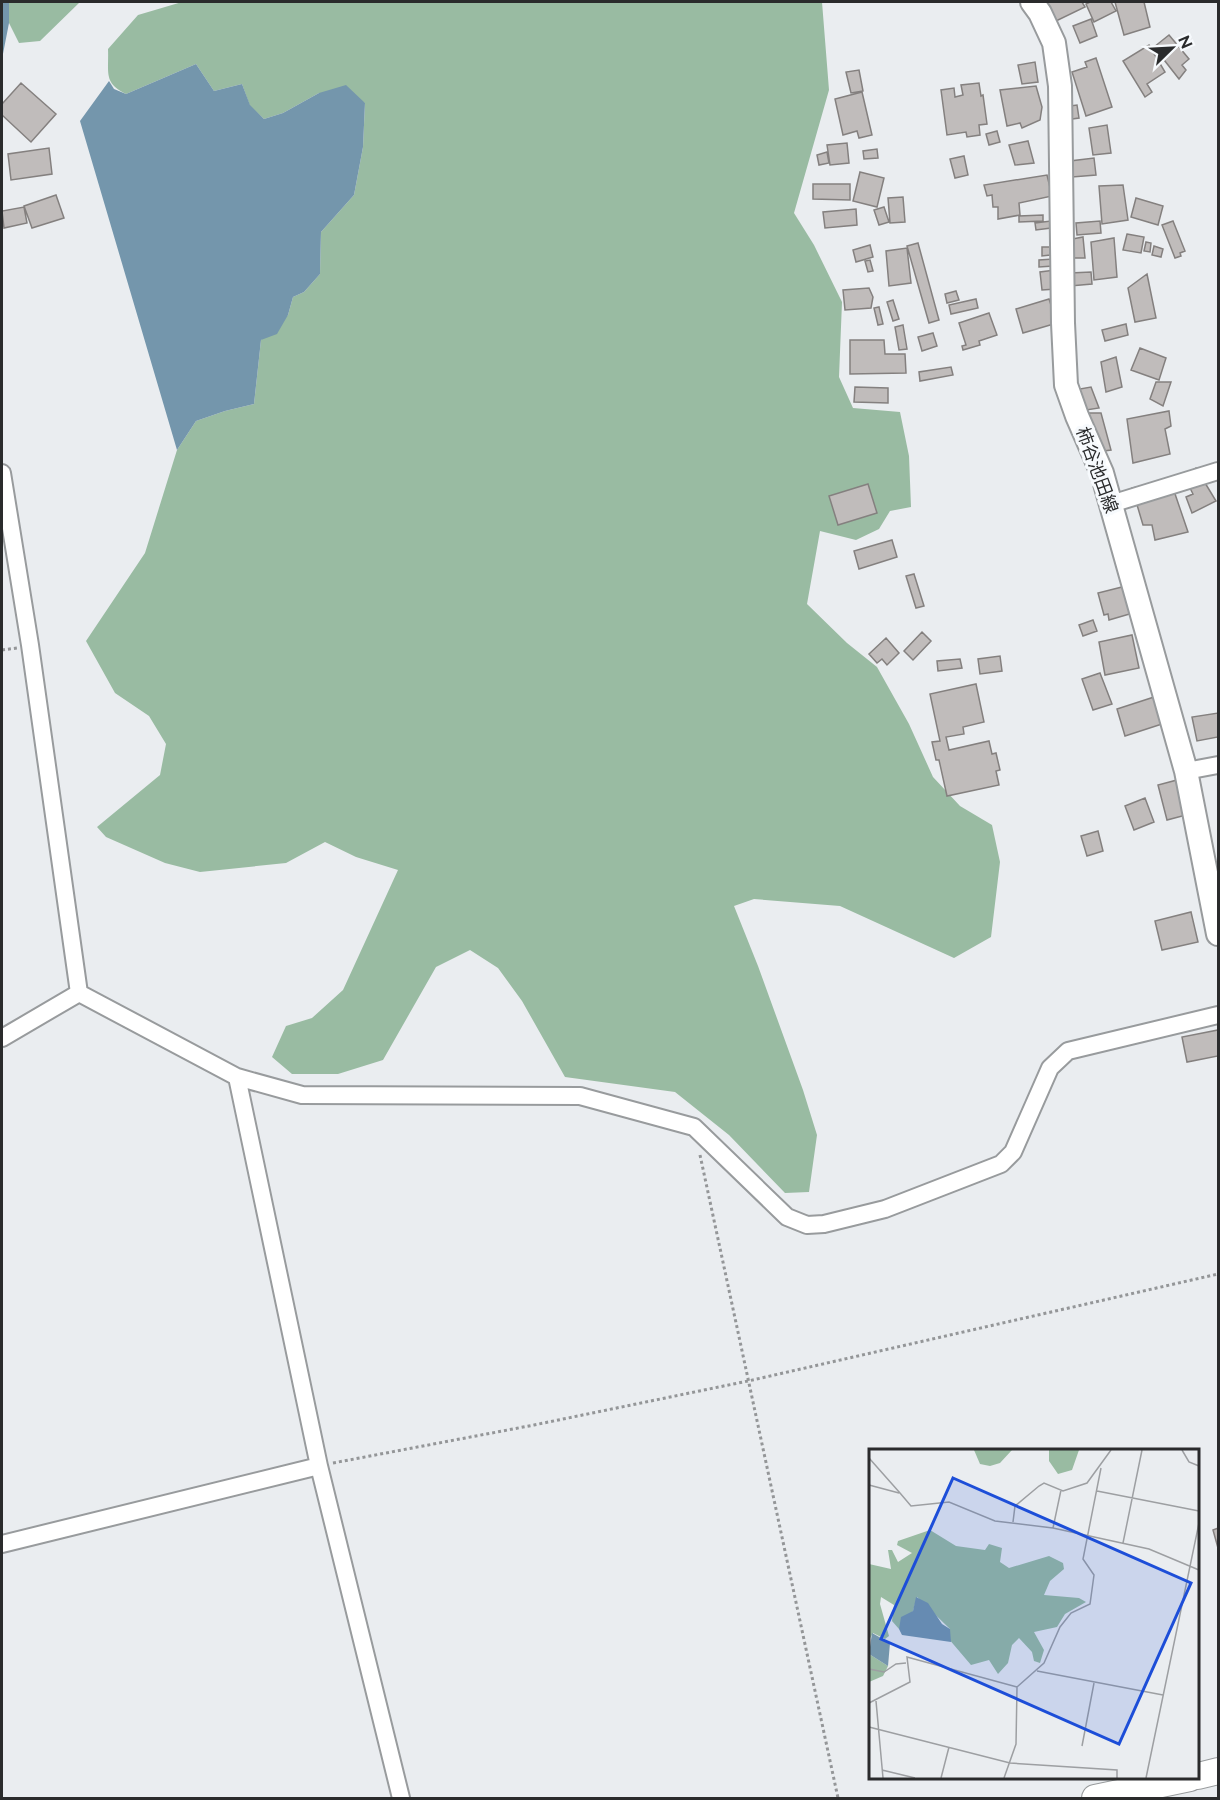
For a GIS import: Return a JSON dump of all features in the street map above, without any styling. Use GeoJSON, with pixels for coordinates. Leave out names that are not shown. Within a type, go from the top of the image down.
{"type":"FeatureCollection","features":[{"type":"Feature","properties":{"kind":"main road","name":"柿谷池田線"},"geometry":{"type":"LineString","coordinates":[[1032,2],[1040,13],[1054,44],[1060,86],[1066,385],[1102,473],[1186,771],[1218,934]]}},
{"type":"Feature","properties":{"kind":"main road"},"geometry":{"type":"LineString","coordinates":[[1199,1776],[1218,1771]]}},
{"type":"Feature","properties":{"kind":"main road"},"geometry":{"type":"LineString","coordinates":[[1095,1798],[1185,1779]]}},
{"type":"Feature","properties":{"kind":"street"},"geometry":{"type":"LineString","coordinates":[[1111,504],[1218,471]]}},
{"type":"Feature","properties":{"kind":"street"},"geometry":{"type":"LineString","coordinates":[[2,473],[30,645],[79,993]]}},
{"type":"Feature","properties":{"kind":"street"},"geometry":{"type":"LineString","coordinates":[[1186,771],[1218,765]]}},
{"type":"Feature","properties":{"kind":"street"},"geometry":{"type":"LineString","coordinates":[[2,1038],[79,993]]}},
{"type":"Feature","properties":{"kind":"street"},"geometry":{"type":"LineString","coordinates":[[79,993],[237,1077],[303,1095],[580,1096],[694,1127],[787,1217],[807,1225],[824,1224],[885,1209],[1001,1164],[1013,1152],[1050,1068],[1068,1051],[1218,1015]]}},
{"type":"Feature","properties":{"kind":"street"},"geometry":{"type":"LineString","coordinates":[[237,1077],[319,1466],[401,1798]]}},
{"type":"Feature","properties":{"kind":"street"},"geometry":{"type":"LineString","coordinates":[[2,1544],[319,1466]]}},
{"type":"Feature","properties":{"kind":"path"},"geometry":{"type":"LineString","coordinates":[[694,1127],[838,1798]]}},
{"type":"Feature","properties":{"kind":"path"},"geometry":{"type":"LineString","coordinates":[[319,1466],[748,1381],[1218,1274]]}},
{"type":"Feature","properties":{"kind":"green space"},"geometry":{"type":"Polygon","coordinates":[[[9,2],[80,2],[40,41],[19,43],[9,23],[9,2]]]}},
{"type":"Feature","properties":{"kind":"green space"},"geometry":{"type":"Polygon","coordinates":[[[182,2],[822,2],[829,90],[794,213],[814,245],[842,302],[839,377],[853,408],[900,412],[909,456],[911,507],[890,511],[879,529],[856,540],[820,531],[807,604],[847,643],[877,667],[909,724],[933,777],[960,806],[992,825],[1000,862],[991,937],[954,958],[840,906],[754,899],[734,906],[803,1090],[817,1135],[809,1192],[785,1193],[729,1135],[675,1092],[565,1077],[522,1001],[498,968],[470,950],[436,967],[383,1060],[338,1074],[292,1074],[272,1057],[286,1026],[312,1018],[343,990],[398,870],[356,857],[325,842],[286,863],[200,872],[165,863],[106,837],[97,827],[160,775],[166,744],[149,716],[115,693],[86,641],[145,553],[177,450],[196,421],[254,404],[261,340],[288,315],[293,297],[304,292],[320,274],[321,232],[354,195],[363,147],[365,103],[319,93],[283,113],[264,119],[250,106],[242,84],[214,91],[196,64],[126,94],[114,86],[110,81],[108,70],[108,49],[138,15],[182,2]]]}},
{"type":"Feature","properties":{"kind":"water"},"geometry":{"type":"Polygon","coordinates":[[[2,2],[9,2],[9,23],[2,59],[2,2]]]}},
{"type":"Feature","properties":{"kind":"water"},"geometry":{"type":"Polygon","coordinates":[[[196,64],[214,91],[242,84],[250,105],[264,119],[283,113],[319,93],[346,85],[365,103],[363,147],[354,195],[321,232],[320,274],[304,292],[293,297],[288,315],[277,334],[261,340],[254,404],[196,421],[177,450],[80,121],[109,81],[114,89],[126,94],[196,64]]]}},
{"type":"Feature","properties":{"kind":"building"},"geometry":{"type":"Polygon","coordinates":[[[1082,2],[1085,7],[1056,21],[1047,3],[1082,2]]]}},
{"type":"Feature","properties":{"kind":"building"},"geometry":{"type":"Polygon","coordinates":[[[1111,2],[1116,11],[1094,22],[1086,4],[1111,2]]]}},
{"type":"Feature","properties":{"kind":"building"},"geometry":{"type":"Polygon","coordinates":[[[1115,2],[1144,2],[1150,27],[1124,35],[1115,2]]]}},
{"type":"Feature","properties":{"kind":"building"},"geometry":{"type":"Polygon","coordinates":[[[1091,19],[1097,36],[1080,43],[1073,26],[1091,19]]]}},
{"type":"Feature","properties":{"kind":"building"},"geometry":{"type":"Polygon","coordinates":[[[1169,35],[1189,59],[1182,65],[1186,70],[1179,79],[1154,47],[1169,35]]]}},
{"type":"Feature","properties":{"kind":"building"},"geometry":{"type":"Polygon","coordinates":[[[1149,45],[1165,72],[1147,84],[1152,92],[1145,97],[1123,61],[1149,45]]]}},
{"type":"Feature","properties":{"kind":"building"},"geometry":{"type":"Polygon","coordinates":[[[1096,58],[1112,107],[1086,116],[1072,72],[1087,67],[1085,62],[1096,58]]]}},
{"type":"Feature","properties":{"kind":"building"},"geometry":{"type":"Polygon","coordinates":[[[1035,62],[1038,82],[1022,84],[1018,65],[1035,62]]]}},
{"type":"Feature","properties":{"kind":"building"},"geometry":{"type":"Polygon","coordinates":[[[859,70],[863,91],[851,93],[846,72],[859,70]]]}},
{"type":"Feature","properties":{"kind":"building"},"geometry":{"type":"Polygon","coordinates":[[[21,83],[56,114],[31,142],[2,115],[2,104],[21,83]]]}},
{"type":"Feature","properties":{"kind":"building"},"geometry":{"type":"Polygon","coordinates":[[[979,83],[987,124],[979,125],[980,135],[967,137],[966,132],[947,135],[941,90],[954,88],[955,97],[963,95],[961,85],[979,83]]]}},
{"type":"Feature","properties":{"kind":"building"},"geometry":{"type":"Polygon","coordinates":[[[1036,86],[1042,107],[1040,120],[1022,128],[1020,123],[1007,126],[1000,90],[1036,86]]]}},
{"type":"Feature","properties":{"kind":"building"},"geometry":{"type":"Polygon","coordinates":[[[862,92],[872,135],[859,138],[857,131],[843,135],[835,99],[862,92]]]}},
{"type":"Feature","properties":{"kind":"building"},"geometry":{"type":"Polygon","coordinates":[[[1077,105],[1079,118],[1065,120],[1063,107],[1077,105]]]}},
{"type":"Feature","properties":{"kind":"building"},"geometry":{"type":"Polygon","coordinates":[[[1107,125],[1111,153],[1093,155],[1089,128],[1107,125]]]}},
{"type":"Feature","properties":{"kind":"building"},"geometry":{"type":"Polygon","coordinates":[[[997,131],[1000,142],[989,145],[986,134],[997,131]]]}},
{"type":"Feature","properties":{"kind":"building"},"geometry":{"type":"Polygon","coordinates":[[[1028,141],[1034,163],[1015,165],[1009,145],[1028,141]]]}},
{"type":"Feature","properties":{"kind":"building"},"geometry":{"type":"Polygon","coordinates":[[[847,143],[849,163],[830,165],[827,145],[847,143]]]}},
{"type":"Feature","properties":{"kind":"building"},"geometry":{"type":"Polygon","coordinates":[[[49,148],[52,174],[11,180],[8,154],[49,148]]]}},
{"type":"Feature","properties":{"kind":"building"},"geometry":{"type":"Polygon","coordinates":[[[877,149],[878,158],[864,159],[863,151],[877,149]]]}},
{"type":"Feature","properties":{"kind":"building"},"geometry":{"type":"Polygon","coordinates":[[[827,152],[829,163],[819,165],[817,155],[827,152]]]}},
{"type":"Feature","properties":{"kind":"building"},"geometry":{"type":"Polygon","coordinates":[[[964,156],[968,175],[955,178],[950,159],[964,156]]]}},
{"type":"Feature","properties":{"kind":"building"},"geometry":{"type":"Polygon","coordinates":[[[1094,158],[1096,175],[1072,177],[1070,161],[1094,158]]]}},
{"type":"Feature","properties":{"kind":"building"},"geometry":{"type":"Polygon","coordinates":[[[860,172],[884,178],[877,207],[853,201],[860,172]]]}},
{"type":"Feature","properties":{"kind":"building"},"geometry":{"type":"Polygon","coordinates":[[[1047,175],[1052,196],[1019,203],[1020,215],[998,219],[998,207],[993,207],[992,195],[987,196],[984,185],[1047,175]]]}},
{"type":"Feature","properties":{"kind":"building"},"geometry":{"type":"Polygon","coordinates":[[[813,184],[850,184],[850,200],[813,199],[813,184]]]}},
{"type":"Feature","properties":{"kind":"building"},"geometry":{"type":"Polygon","coordinates":[[[1123,185],[1128,220],[1102,224],[1099,186],[1123,185]]]}},
{"type":"Feature","properties":{"kind":"building"},"geometry":{"type":"Polygon","coordinates":[[[56,195],[64,218],[32,228],[24,206],[56,195]]]}},
{"type":"Feature","properties":{"kind":"building"},"geometry":{"type":"Polygon","coordinates":[[[903,197],[905,222],[890,223],[888,198],[903,197]]]}},
{"type":"Feature","properties":{"kind":"building"},"geometry":{"type":"Polygon","coordinates":[[[1136,198],[1163,206],[1158,225],[1131,217],[1136,198]]]}},
{"type":"Feature","properties":{"kind":"building"},"geometry":{"type":"Polygon","coordinates":[[[24,207],[27,223],[4,228],[2,211],[24,207]]]}},
{"type":"Feature","properties":{"kind":"building"},"geometry":{"type":"Polygon","coordinates":[[[884,207],[889,222],[879,225],[874,210],[884,207]]]}},
{"type":"Feature","properties":{"kind":"building"},"geometry":{"type":"Polygon","coordinates":[[[856,209],[857,225],[825,228],[823,212],[856,209]]]}},
{"type":"Feature","properties":{"kind":"building"},"geometry":{"type":"Polygon","coordinates":[[[1043,215],[1043,221],[1019,222],[1019,216],[1043,215]]]}},
{"type":"Feature","properties":{"kind":"building"},"geometry":{"type":"Polygon","coordinates":[[[1051,221],[1051,228],[1036,230],[1035,223],[1051,221]]]}},
{"type":"Feature","properties":{"kind":"building"},"geometry":{"type":"Polygon","coordinates":[[[1100,221],[1101,233],[1077,235],[1076,223],[1100,221]]]}},
{"type":"Feature","properties":{"kind":"building"},"geometry":{"type":"Polygon","coordinates":[[[1173,221],[1185,251],[1180,253],[1181,256],[1175,258],[1162,225],[1173,221]]]}},
{"type":"Feature","properties":{"kind":"building"},"geometry":{"type":"Polygon","coordinates":[[[1127,234],[1144,237],[1141,253],[1123,250],[1127,234]]]}},
{"type":"Feature","properties":{"kind":"building"},"geometry":{"type":"Polygon","coordinates":[[[1083,237],[1085,258],[1069,258],[1067,240],[1083,237]]]}},
{"type":"Feature","properties":{"kind":"building"},"geometry":{"type":"Polygon","coordinates":[[[1114,238],[1117,277],[1094,280],[1091,242],[1114,238]]]}},
{"type":"Feature","properties":{"kind":"building"},"geometry":{"type":"Polygon","coordinates":[[[1146,242],[1151,243],[1150,252],[1144,251],[1146,242]]]}},
{"type":"Feature","properties":{"kind":"building"},"geometry":{"type":"Polygon","coordinates":[[[918,243],[939,320],[929,323],[907,246],[918,243]]]}},
{"type":"Feature","properties":{"kind":"building"},"geometry":{"type":"Polygon","coordinates":[[[870,245],[873,257],[856,262],[853,250],[870,245]]]}},
{"type":"Feature","properties":{"kind":"building"},"geometry":{"type":"Polygon","coordinates":[[[1154,246],[1163,249],[1161,257],[1152,255],[1154,246]]]}},
{"type":"Feature","properties":{"kind":"building"},"geometry":{"type":"Polygon","coordinates":[[[1042,247],[1050,247],[1050,255],[1042,256],[1042,247]]]}},
{"type":"Feature","properties":{"kind":"building"},"geometry":{"type":"Polygon","coordinates":[[[907,248],[911,283],[889,286],[886,251],[907,248]]]}},
{"type":"Feature","properties":{"kind":"building"},"geometry":{"type":"Polygon","coordinates":[[[1053,259],[1053,266],[1039,267],[1039,260],[1053,259]]]}},
{"type":"Feature","properties":{"kind":"building"},"geometry":{"type":"Polygon","coordinates":[[[870,260],[873,271],[868,272],[865,261],[870,260]]]}},
{"type":"Feature","properties":{"kind":"building"},"geometry":{"type":"Polygon","coordinates":[[[1055,270],[1056,289],[1042,290],[1040,272],[1055,270]]]}},
{"type":"Feature","properties":{"kind":"building"},"geometry":{"type":"Polygon","coordinates":[[[1091,272],[1092,284],[1070,286],[1070,273],[1091,272]]]}},
{"type":"Feature","properties":{"kind":"building"},"geometry":{"type":"Polygon","coordinates":[[[1147,274],[1156,318],[1135,322],[1128,288],[1147,274]]]}},
{"type":"Feature","properties":{"kind":"building"},"geometry":{"type":"Polygon","coordinates":[[[869,288],[873,297],[871,308],[845,310],[843,290],[869,288]]]}},
{"type":"Feature","properties":{"kind":"building"},"geometry":{"type":"Polygon","coordinates":[[[956,291],[959,300],[947,303],[945,294],[956,291]]]}},
{"type":"Feature","properties":{"kind":"building"},"geometry":{"type":"Polygon","coordinates":[[[976,299],[978,308],[951,314],[949,305],[976,299]]]}},
{"type":"Feature","properties":{"kind":"building"},"geometry":{"type":"Polygon","coordinates":[[[1049,299],[1057,323],[1023,333],[1016,309],[1049,299]]]}},
{"type":"Feature","properties":{"kind":"building"},"geometry":{"type":"Polygon","coordinates":[[[893,300],[899,319],[893,321],[887,302],[893,300]]]}},
{"type":"Feature","properties":{"kind":"building"},"geometry":{"type":"Polygon","coordinates":[[[879,307],[883,324],[878,325],[874,308],[879,307]]]}},
{"type":"Feature","properties":{"kind":"building"},"geometry":{"type":"Polygon","coordinates":[[[989,313],[997,335],[979,341],[980,345],[963,350],[962,346],[966,345],[959,323],[989,313]]]}},
{"type":"Feature","properties":{"kind":"building"},"geometry":{"type":"Polygon","coordinates":[[[1126,324],[1128,335],[1105,341],[1102,330],[1126,324]]]}},
{"type":"Feature","properties":{"kind":"building"},"geometry":{"type":"Polygon","coordinates":[[[903,325],[907,349],[899,350],[895,327],[903,325]]]}},
{"type":"Feature","properties":{"kind":"building"},"geometry":{"type":"Polygon","coordinates":[[[933,333],[937,346],[922,351],[918,337],[933,333]]]}},
{"type":"Feature","properties":{"kind":"building"},"geometry":{"type":"Polygon","coordinates":[[[850,340],[884,340],[885,354],[905,354],[906,373],[850,374],[850,340]]]}},
{"type":"Feature","properties":{"kind":"building"},"geometry":{"type":"Polygon","coordinates":[[[1140,348],[1166,358],[1159,380],[1131,370],[1140,348]]]}},
{"type":"Feature","properties":{"kind":"building"},"geometry":{"type":"Polygon","coordinates":[[[1116,357],[1122,387],[1106,392],[1101,362],[1116,357]]]}},
{"type":"Feature","properties":{"kind":"building"},"geometry":{"type":"Polygon","coordinates":[[[951,367],[953,375],[920,381],[919,372],[951,367]]]}},
{"type":"Feature","properties":{"kind":"building"},"geometry":{"type":"Polygon","coordinates":[[[1156,382],[1171,382],[1163,406],[1150,399],[1156,382]]]}},
{"type":"Feature","properties":{"kind":"building"},"geometry":{"type":"Polygon","coordinates":[[[855,387],[888,388],[888,403],[854,402],[855,387]]]}},
{"type":"Feature","properties":{"kind":"building"},"geometry":{"type":"Polygon","coordinates":[[[1091,387],[1099,408],[1080,411],[1074,390],[1091,387]]]}},
{"type":"Feature","properties":{"kind":"building"},"geometry":{"type":"Polygon","coordinates":[[[1169,411],[1171,426],[1165,429],[1170,454],[1133,463],[1127,419],[1169,411]]]}},
{"type":"Feature","properties":{"kind":"building"},"geometry":{"type":"Polygon","coordinates":[[[1089,413],[1101,413],[1111,450],[1096,452],[1089,413]]]}},
{"type":"Feature","properties":{"kind":"building"},"geometry":{"type":"Polygon","coordinates":[[[1196,468],[1216,501],[1192,513],[1186,497],[1193,494],[1184,476],[1196,468]]]}},
{"type":"Feature","properties":{"kind":"building"},"geometry":{"type":"Polygon","coordinates":[[[1164,481],[1174,491],[1188,532],[1155,540],[1152,525],[1143,525],[1132,488],[1164,481]]]}},
{"type":"Feature","properties":{"kind":"building"},"geometry":{"type":"Polygon","coordinates":[[[868,484],[877,513],[838,525],[829,496],[868,484]]]}},
{"type":"Feature","properties":{"kind":"building"},"geometry":{"type":"Polygon","coordinates":[[[892,540],[897,557],[859,569],[854,551],[892,540]]]}},
{"type":"Feature","properties":{"kind":"building"},"geometry":{"type":"Polygon","coordinates":[[[914,574],[924,606],[916,608],[906,576],[914,574]]]}},
{"type":"Feature","properties":{"kind":"building"},"geometry":{"type":"Polygon","coordinates":[[[1126,586],[1133,613],[1109,620],[1108,614],[1104,615],[1098,593],[1126,586]]]}},
{"type":"Feature","properties":{"kind":"building"},"geometry":{"type":"Polygon","coordinates":[[[1093,620],[1097,631],[1083,636],[1079,625],[1093,620]]]}},
{"type":"Feature","properties":{"kind":"building"},"geometry":{"type":"Polygon","coordinates":[[[922,632],[931,641],[913,660],[904,651],[922,632]]]}},
{"type":"Feature","properties":{"kind":"building"},"geometry":{"type":"Polygon","coordinates":[[[1132,635],[1139,668],[1105,675],[1099,642],[1132,635]]]}},
{"type":"Feature","properties":{"kind":"building"},"geometry":{"type":"Polygon","coordinates":[[[886,638],[899,653],[887,665],[882,659],[877,663],[869,654],[886,638]]]}},
{"type":"Feature","properties":{"kind":"building"},"geometry":{"type":"Polygon","coordinates":[[[1000,656],[1002,671],[980,674],[978,659],[1000,656]]]}},
{"type":"Feature","properties":{"kind":"building"},"geometry":{"type":"Polygon","coordinates":[[[960,659],[962,668],[938,671],[937,661],[960,659]]]}},
{"type":"Feature","properties":{"kind":"building"},"geometry":{"type":"Polygon","coordinates":[[[1100,673],[1112,704],[1093,710],[1082,679],[1100,673]]]}},
{"type":"Feature","properties":{"kind":"building"},"geometry":{"type":"Polygon","coordinates":[[[976,684],[984,722],[963,727],[964,734],[946,737],[949,750],[989,741],[992,754],[996,753],[1000,770],[996,771],[999,785],[947,796],[939,760],[936,760],[932,742],[940,741],[930,694],[976,684]]]}},
{"type":"Feature","properties":{"kind":"building"},"geometry":{"type":"Polygon","coordinates":[[[1154,697],[1162,724],[1125,736],[1117,709],[1154,697]]]}},
{"type":"Feature","properties":{"kind":"building"},"geometry":{"type":"Polygon","coordinates":[[[1218,713],[1218,737],[1197,741],[1192,717],[1218,713]]]}},
{"type":"Feature","properties":{"kind":"building"},"geometry":{"type":"Polygon","coordinates":[[[1177,780],[1186,815],[1167,820],[1158,785],[1177,780]]]}},
{"type":"Feature","properties":{"kind":"building"},"geometry":{"type":"Polygon","coordinates":[[[1145,798],[1154,822],[1134,830],[1125,806],[1145,798]]]}},
{"type":"Feature","properties":{"kind":"building"},"geometry":{"type":"Polygon","coordinates":[[[1098,831],[1103,851],[1087,856],[1081,836],[1098,831]]]}},
{"type":"Feature","properties":{"kind":"building"},"geometry":{"type":"Polygon","coordinates":[[[1191,912],[1198,942],[1162,950],[1155,921],[1191,912]]]}},
{"type":"Feature","properties":{"kind":"building"},"geometry":{"type":"Polygon","coordinates":[[[1218,1030],[1218,1056],[1187,1062],[1182,1037],[1218,1030]]]}},
{"type":"Feature","properties":{"kind":"building"},"geometry":{"type":"Polygon","coordinates":[[[1218,1528],[1218,1548],[1213,1530],[1218,1528]]]}}]}
